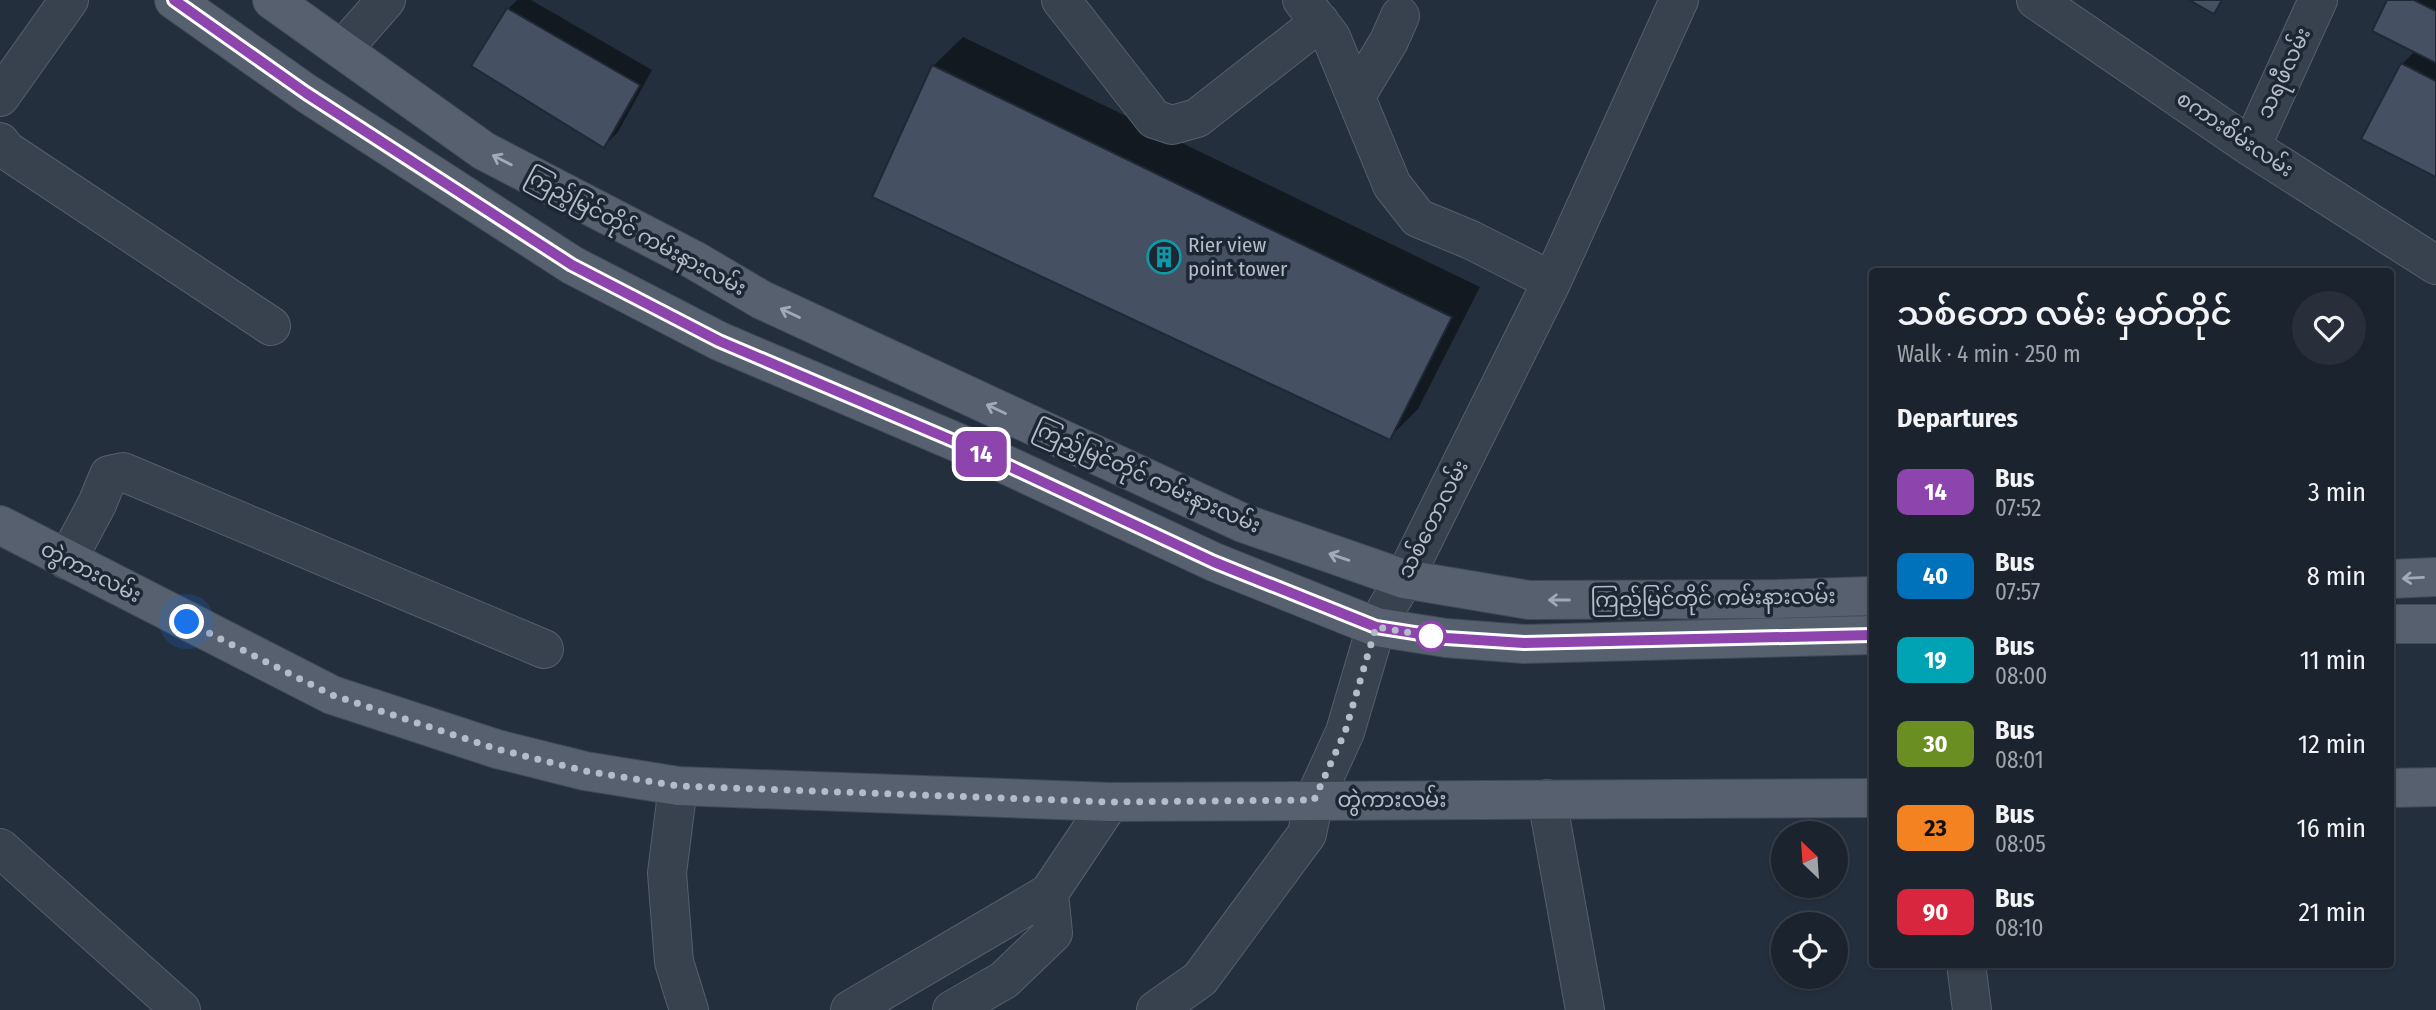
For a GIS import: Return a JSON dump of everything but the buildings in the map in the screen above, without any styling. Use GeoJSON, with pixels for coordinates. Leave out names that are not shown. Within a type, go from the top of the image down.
{"type":"FeatureCollection","features":[{"type":"Feature","properties":{"kind":"main road"},"geometry":{"type":"LineString","coordinates":[[174,0],[306,93],[572,265],[719,341],[968,447],[1214,562],[1376,627],[1446,638],[1524,643],[1869,635]]}},
{"type":"Feature","properties":{"kind":"main road","name":"ကြည့်မြင်တိုင် ကမ်းနားလမ်း"},"geometry":{"type":"LineString","coordinates":[[272,0],[484,151],[694,260],[762,300],[1243,523],[1404,579],[1529,600],[1869,596]]}},
{"type":"Feature","properties":{"kind":"main road"},"geometry":{"type":"LineString","coordinates":[[572,265],[606,214]]}},
{"type":"Feature","properties":{"kind":"main road","name":"တွဲကားလမ်း"},"geometry":{"type":"LineString","coordinates":[[0,525],[332,695],[497,749],[585,771],[678,786],[1110,802],[1869,798]]}},
{"type":"Feature","properties":{"kind":"main road"},"geometry":{"type":"LineString","coordinates":[[2394,579],[2436,577]]}},
{"type":"Feature","properties":{"kind":"main road"},"geometry":{"type":"LineString","coordinates":[[1774,638],[1778,599]]}},
{"type":"Feature","properties":{"kind":"main road"},"geometry":{"type":"LineString","coordinates":[[2394,624],[2436,624]]}},
{"type":"Feature","properties":{"kind":"main road"},"geometry":{"type":"LineString","coordinates":[[2394,788],[2436,787]]}},
{"type":"Feature","properties":{"kind":"street"},"geometry":{"type":"LineString","coordinates":[[0,97],[69,0]]}},
{"type":"Feature","properties":{"kind":"street"},"geometry":{"type":"LineString","coordinates":[[342,49],[386,0]]}},
{"type":"Feature","properties":{"kind":"street"},"geometry":{"type":"LineString","coordinates":[[1061,0],[1154,119],[1172,125],[1197,118],[1311,11],[1331,37],[1392,185],[1418,218],[1471,240],[1552,281]]}},
{"type":"Feature","properties":{"kind":"street","name":"သစ်တောလမ်း"},"geometry":{"type":"LineString","coordinates":[[1156,1010],[1198,994],[1307,834],[1314,800],[1345,732],[1376,627],[1404,579],[1552,281],[1679,0]]}},
{"type":"Feature","properties":{"kind":"street","name":"စကားစိမ်းလမ်း"},"geometry":{"type":"LineString","coordinates":[[2036,0],[2251,147],[2436,265]]}},
{"type":"Feature","properties":{"kind":"street","name":"သရဖီလမ်း"},"geometry":{"type":"LineString","coordinates":[[2251,147],[2318,0]]}},
{"type":"Feature","properties":{"kind":"street"},"geometry":{"type":"LineString","coordinates":[[1356,96],[1389,41],[1400,16]]}},
{"type":"Feature","properties":{"kind":"street"},"geometry":{"type":"LineString","coordinates":[[0,142],[6,150],[271,326]]}},
{"type":"Feature","properties":{"kind":"street"},"geometry":{"type":"LineString","coordinates":[[67,560],[97,505],[109,475],[123,472],[544,649]]}},
{"type":"Feature","properties":{"kind":"street"},"geometry":{"type":"LineString","coordinates":[[678,786],[667,873],[674,962],[689,1010]]}},
{"type":"Feature","properties":{"kind":"street"},"geometry":{"type":"LineString","coordinates":[[1547,799],[1585,1010]]}},
{"type":"Feature","properties":{"kind":"street"},"geometry":{"type":"LineString","coordinates":[[850,1010],[1049,893],[1110,802]]}},
{"type":"Feature","properties":{"kind":"street"},"geometry":{"type":"LineString","coordinates":[[0,849],[181,1010]]}},
{"type":"Feature","properties":{"kind":"street"},"geometry":{"type":"LineString","coordinates":[[952,1010],[1004,980],[1053,933],[1049,893]]}},
{"type":"Feature","properties":{"kind":"street"},"geometry":{"type":"LineString","coordinates":[[1967,968],[1972,1010]]}},
{"type":"Feature","properties":{"kind":"bus line","name":"14"},"geometry":{"type":"LineString","coordinates":[[174,0],[306,93],[572,265],[719,341],[968,447],[1214,562],[1376,627],[1446,638],[1524,643],[1869,635]]}},
{"type":"Feature","properties":{"kind":"place","name":"Rier view point tower"},"geometry":{"type":"Point","coordinates":[1164,257]}},
{"type":"Feature","properties":{"kind":"route"},"geometry":{"type":"LineString","coordinates":[[187,622],[332,695],[497,749],[585,771],[678,786],[1110,802],[1314,800],[1345,732],[1376,627],[1431,636]]}}]}
